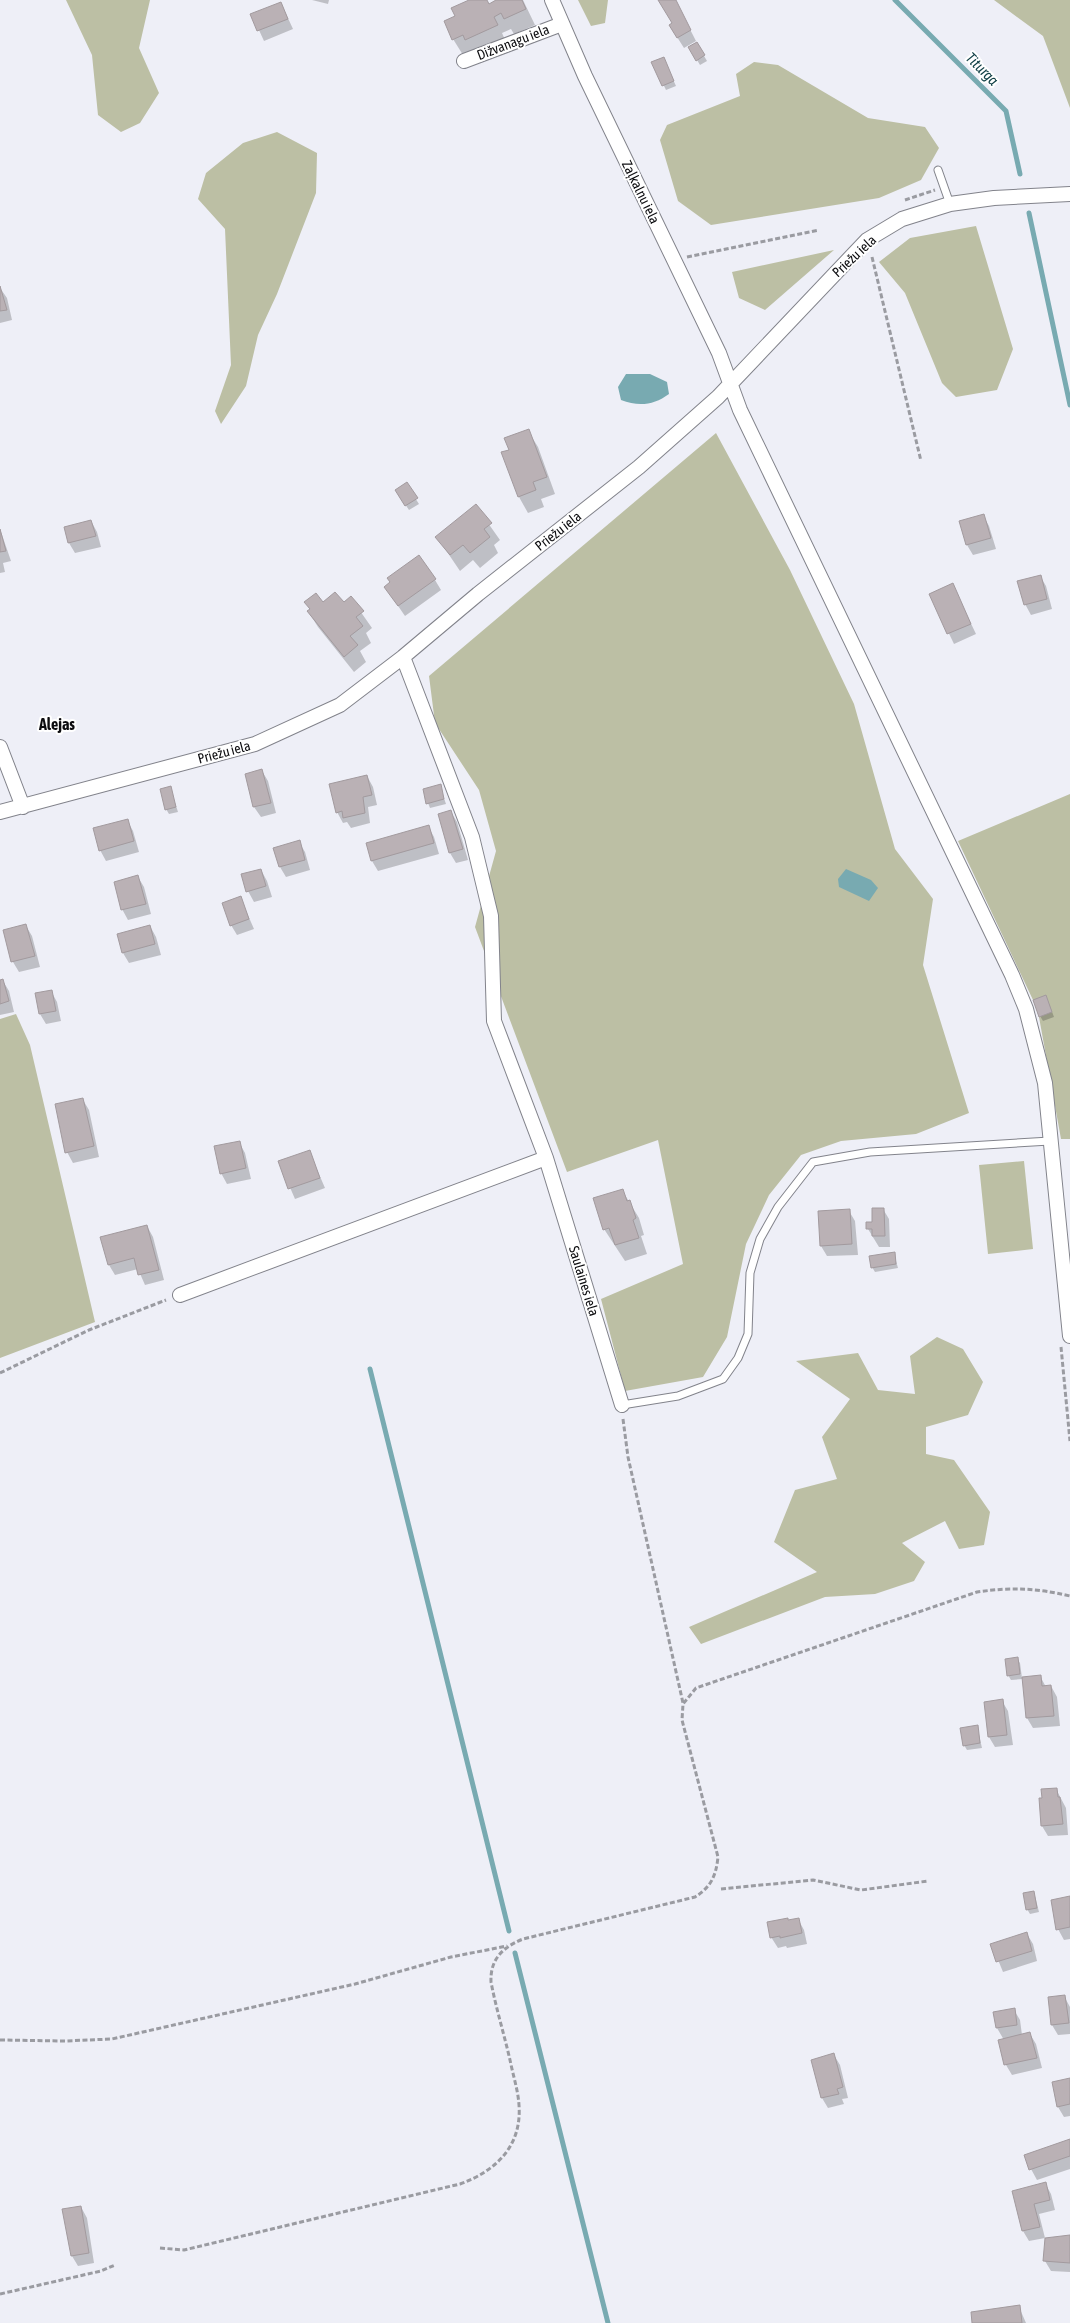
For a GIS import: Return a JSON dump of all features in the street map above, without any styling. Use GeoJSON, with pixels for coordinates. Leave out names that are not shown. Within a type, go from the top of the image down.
{"type":"FeatureCollection","features":[{"type":"Feature","properties":{"kind":"street","name":"Zaļkalnu iela"},"geometry":{"type":"LineString","coordinates":[[552,0],[585,76],[719,353],[745,420],[1012,974],[1026,1009],[1045,1083],[1065,1340]]}},
{"type":"Feature","properties":{"kind":"street","name":"Dižvanagu iela"},"geometry":{"type":"LineString","coordinates":[[464,61],[562,24]]}},
{"type":"Feature","properties":{"kind":"street","name":"Priežu iela"},"geometry":{"type":"LineString","coordinates":[[0,812],[255,744],[340,705],[403,657],[478,594],[639,467],[731,383],[867,240],[902,219],[950,204],[994,198],[1070,194]]}},
{"type":"Feature","properties":{"kind":"street","name":"Saulaines iela"},"geometry":{"type":"LineString","coordinates":[[403,657],[472,837],[491,916],[494,1021],[546,1158],[622,1405]]}},
{"type":"Feature","properties":{"kind":"street"},"geometry":{"type":"LineString","coordinates":[[0,748],[23,807]]}},
{"type":"Feature","properties":{"kind":"street"},"geometry":{"type":"LineString","coordinates":[[180,1294],[546,1158]]}},
{"type":"Feature","properties":{"kind":"lane"},"geometry":{"type":"LineString","coordinates":[[938,170],[950,204]]}},
{"type":"Feature","properties":{"kind":"lane"},"geometry":{"type":"LineString","coordinates":[[622,1405],[678,1396],[723,1379],[738,1358],[748,1334],[750,1273],[760,1239],[778,1206],[813,1162],[870,1152],[1050,1140]]}},
{"type":"Feature","properties":{"kind":"path"},"geometry":{"type":"LineString","coordinates":[[674,259],[819,230]]}},
{"type":"Feature","properties":{"kind":"path"},"geometry":{"type":"LineString","coordinates":[[867,240],[921,461]]}},
{"type":"Feature","properties":{"kind":"path"},"geometry":{"type":"LineString","coordinates":[[0,1373],[90,1330],[180,1294]]}},
{"type":"Feature","properties":{"kind":"path"},"geometry":{"type":"LineString","coordinates":[[1065,1340],[1070,1441]]}},
{"type":"Feature","properties":{"kind":"path"},"geometry":{"type":"LineString","coordinates":[[0,2040],[64,2041],[112,2039],[354,1984],[452,1957],[508,1946],[523,1939],[695,1897],[712,1883],[717,1871],[718,1857],[682,1720],[683,1704],[628,1458],[622,1405]]}},
{"type":"Feature","properties":{"kind":"path"},"geometry":{"type":"LineString","coordinates":[[683,1704],[696,1688],[977,1592],[1008,1588],[1046,1590],[1070,1596]]}},
{"type":"Feature","properties":{"kind":"path"},"geometry":{"type":"LineString","coordinates":[[721,1890],[813,1880],[861,1890],[928,1881]]}},
{"type":"Feature","properties":{"kind":"path"},"geometry":{"type":"LineString","coordinates":[[160,2248],[184,2250],[460,2184],[475,2179],[495,2166],[511,2147],[517,2131],[520,2114],[518,2096],[491,1982],[494,1961],[508,1946]]}},
{"type":"Feature","properties":{"kind":"path"},"geometry":{"type":"LineString","coordinates":[[0,2294],[100,2271],[114,2265]]}},
{"type":"Feature","properties":{"kind":"green space"},"geometry":{"type":"Polygon","coordinates":[[[66,0],[150,0],[139,48],[159,93],[140,123],[121,132],[98,115],[92,55],[66,0]]]}},
{"type":"Feature","properties":{"kind":"green space"},"geometry":{"type":"Polygon","coordinates":[[[578,0],[608,0],[605,23],[591,26],[578,0]]]}},
{"type":"Feature","properties":{"kind":"green space"},"geometry":{"type":"Polygon","coordinates":[[[994,0],[1070,0],[1070,108],[1043,36],[994,0]]]}},
{"type":"Feature","properties":{"kind":"green space"},"geometry":{"type":"Polygon","coordinates":[[[754,62],[778,65],[868,118],[925,127],[939,148],[921,180],[879,198],[711,225],[678,201],[660,140],[667,125],[740,96],[736,74],[754,62]]]}},
{"type":"Feature","properties":{"kind":"green space"},"geometry":{"type":"Polygon","coordinates":[[[277,132],[317,153],[316,193],[277,294],[258,335],[246,386],[221,424],[215,411],[231,365],[225,229],[198,199],[206,173],[243,143],[277,132]]]}},
{"type":"Feature","properties":{"kind":"green space"},"geometry":{"type":"Polygon","coordinates":[[[976,226],[1013,349],[997,390],[956,397],[942,383],[905,293],[879,262],[910,238],[976,226]]]}},
{"type":"Feature","properties":{"kind":"green space"},"geometry":{"type":"Polygon","coordinates":[[[834,250],[765,310],[739,298],[732,272],[834,250]]]}},
{"type":"Feature","properties":{"kind":"green space"},"geometry":{"type":"Polygon","coordinates":[[[716,433],[790,570],[854,704],[895,849],[933,899],[923,965],[969,1113],[916,1134],[841,1141],[801,1155],[769,1195],[746,1244],[727,1337],[703,1377],[625,1391],[601,1299],[683,1264],[658,1140],[567,1172],[475,927],[496,851],[479,790],[435,723],[429,676],[716,433]]]}},
{"type":"Feature","properties":{"kind":"green space"},"geometry":{"type":"Polygon","coordinates":[[[1070,794],[1070,1139],[1061,1139],[1039,1017],[1033,1000],[958,841],[1070,794]]]}},
{"type":"Feature","properties":{"kind":"green space"},"geometry":{"type":"Polygon","coordinates":[[[16,1014],[30,1045],[95,1322],[0,1358],[0,1019],[16,1014]]]}},
{"type":"Feature","properties":{"kind":"green space"},"geometry":{"type":"Polygon","coordinates":[[[1024,1161],[1033,1249],[988,1254],[979,1165],[1024,1161]]]}},
{"type":"Feature","properties":{"kind":"green space"},"geometry":{"type":"Polygon","coordinates":[[[937,1337],[963,1349],[983,1382],[968,1415],[926,1427],[926,1454],[954,1460],[990,1512],[984,1545],[959,1549],[945,1521],[902,1543],[925,1562],[914,1581],[875,1594],[825,1597],[701,1644],[689,1627],[817,1572],[774,1542],[795,1490],[837,1479],[822,1437],[850,1399],[796,1361],[858,1353],[878,1390],[915,1394],[910,1356],[937,1337]]]}},
{"type":"Feature","properties":{"kind":"water"},"geometry":{"type":"Polygon","coordinates":[[[626,374],[650,374],[667,382],[669,394],[658,401],[646,404],[634,404],[621,400],[618,387],[626,374]]]}},
{"type":"Feature","properties":{"kind":"water"},"geometry":{"type":"Polygon","coordinates":[[[846,869],[871,880],[878,888],[869,901],[839,887],[838,879],[846,869]]]}},
{"type":"Feature","properties":{"kind":"building"},"geometry":{"type":"Polygon","coordinates":[[[469,0],[487,0],[489,4],[496,0],[522,0],[526,9],[504,19],[501,13],[494,17],[498,25],[465,40],[463,35],[452,40],[444,21],[455,16],[451,8],[469,0]]]}},
{"type":"Feature","properties":{"kind":"building"},"geometry":{"type":"Polygon","coordinates":[[[658,0],[676,0],[691,30],[677,38],[669,25],[672,23],[658,0]]]}},
{"type":"Feature","properties":{"kind":"building"},"geometry":{"type":"Polygon","coordinates":[[[281,2],[288,19],[257,31],[250,14],[281,2]]]}},
{"type":"Feature","properties":{"kind":"building"},"geometry":{"type":"Polygon","coordinates":[[[697,42],[705,55],[696,61],[688,47],[697,42]]]}},
{"type":"Feature","properties":{"kind":"building"},"geometry":{"type":"Polygon","coordinates":[[[664,57],[674,81],[662,86],[651,62],[664,57]]]}},
{"type":"Feature","properties":{"kind":"building"},"geometry":{"type":"Polygon","coordinates":[[[0,286],[7,310],[0,311],[0,286]]]}},
{"type":"Feature","properties":{"kind":"building"},"geometry":{"type":"Polygon","coordinates":[[[529,429],[547,477],[533,482],[536,490],[518,497],[501,452],[509,450],[504,438],[529,429]]]}},
{"type":"Feature","properties":{"kind":"building"},"geometry":{"type":"Polygon","coordinates":[[[407,482],[418,498],[405,506],[395,490],[407,482]]]}},
{"type":"Feature","properties":{"kind":"building"},"geometry":{"type":"Polygon","coordinates":[[[476,504],[492,523],[484,529],[490,537],[470,553],[463,545],[450,555],[435,537],[476,504]]]}},
{"type":"Feature","properties":{"kind":"building"},"geometry":{"type":"Polygon","coordinates":[[[984,514],[991,538],[966,545],[959,521],[984,514]]]}},
{"type":"Feature","properties":{"kind":"building"},"geometry":{"type":"Polygon","coordinates":[[[91,520],[96,536],[68,543],[64,527],[91,520]]]}},
{"type":"Feature","properties":{"kind":"building"},"geometry":{"type":"Polygon","coordinates":[[[0,529],[6,551],[0,552],[0,529]]]}},
{"type":"Feature","properties":{"kind":"building"},"geometry":{"type":"Polygon","coordinates":[[[419,555],[436,579],[398,606],[384,587],[390,582],[387,578],[419,555]]]}},
{"type":"Feature","properties":{"kind":"building"},"geometry":{"type":"Polygon","coordinates":[[[1041,575],[1047,599],[1024,605],[1017,581],[1041,575]]]}},
{"type":"Feature","properties":{"kind":"building"},"geometry":{"type":"Polygon","coordinates":[[[953,583],[971,624],[947,634],[929,594],[953,583]]]}},
{"type":"Feature","properties":{"kind":"building"},"geometry":{"type":"Polygon","coordinates":[[[335,592],[344,602],[351,596],[364,611],[356,617],[363,626],[350,636],[358,645],[344,657],[307,611],[310,609],[304,602],[316,593],[323,602],[335,592]]]}},
{"type":"Feature","properties":{"kind":"building"},"geometry":{"type":"Polygon","coordinates":[[[262,769],[271,803],[253,807],[245,774],[262,769]]]}},
{"type":"Feature","properties":{"kind":"building"},"geometry":{"type":"Polygon","coordinates":[[[367,775],[372,795],[363,797],[365,813],[343,818],[342,811],[336,813],[329,784],[367,775]]]}},
{"type":"Feature","properties":{"kind":"building"},"geometry":{"type":"Polygon","coordinates":[[[441,784],[444,799],[426,804],[423,789],[441,784]]]}},
{"type":"Feature","properties":{"kind":"building"},"geometry":{"type":"Polygon","coordinates":[[[171,786],[176,807],[165,810],[160,789],[171,786]]]}},
{"type":"Feature","properties":{"kind":"building"},"geometry":{"type":"Polygon","coordinates":[[[451,810],[463,849],[449,853],[438,814],[451,810]]]}},
{"type":"Feature","properties":{"kind":"building"},"geometry":{"type":"Polygon","coordinates":[[[128,819],[134,841],[99,851],[93,828],[128,819]]]}},
{"type":"Feature","properties":{"kind":"building"},"geometry":{"type":"Polygon","coordinates":[[[429,825],[434,843],[371,861],[366,843],[429,825]]]}},
{"type":"Feature","properties":{"kind":"building"},"geometry":{"type":"Polygon","coordinates":[[[300,840],[305,860],[279,867],[273,848],[300,840]]]}},
{"type":"Feature","properties":{"kind":"building"},"geometry":{"type":"Polygon","coordinates":[[[261,869],[266,886],[246,892],[241,874],[261,869]]]}},
{"type":"Feature","properties":{"kind":"building"},"geometry":{"type":"Polygon","coordinates":[[[138,875],[146,904],[121,910],[114,882],[138,875]]]}},
{"type":"Feature","properties":{"kind":"building"},"geometry":{"type":"Polygon","coordinates":[[[241,896],[249,919],[230,926],[222,903],[241,896]]]}},
{"type":"Feature","properties":{"kind":"building"},"geometry":{"type":"Polygon","coordinates":[[[26,924],[35,956],[11,962],[3,930],[26,924]]]}},
{"type":"Feature","properties":{"kind":"building"},"geometry":{"type":"Polygon","coordinates":[[[150,925],[155,944],[122,953],[117,934],[150,925]]]}},
{"type":"Feature","properties":{"kind":"building"},"geometry":{"type":"Polygon","coordinates":[[[3,979],[9,1001],[0,1004],[0,980],[3,979]]]}},
{"type":"Feature","properties":{"kind":"building"},"geometry":{"type":"Polygon","coordinates":[[[52,990],[56,1011],[39,1014],[35,993],[52,990]]]}},
{"type":"Feature","properties":{"kind":"building"},"geometry":{"type":"Polygon","coordinates":[[[1046,995],[1052,1012],[1039,1017],[1033,1000],[1046,995]]]}},
{"type":"Feature","properties":{"kind":"building"},"geometry":{"type":"Polygon","coordinates":[[[83,1098],[94,1146],[65,1153],[55,1104],[83,1098]]]}},
{"type":"Feature","properties":{"kind":"building"},"geometry":{"type":"Polygon","coordinates":[[[240,1141],[246,1168],[220,1174],[214,1146],[240,1141]]]}},
{"type":"Feature","properties":{"kind":"building"},"geometry":{"type":"Polygon","coordinates":[[[310,1150],[320,1178],[288,1189],[278,1161],[310,1150]]]}},
{"type":"Feature","properties":{"kind":"building"},"geometry":{"type":"Polygon","coordinates":[[[623,1189],[627,1201],[630,1200],[636,1218],[633,1220],[639,1238],[615,1245],[609,1228],[603,1230],[593,1198],[623,1189]]]}},
{"type":"Feature","properties":{"kind":"building"},"geometry":{"type":"Polygon","coordinates":[[[872,1208],[884,1208],[885,1236],[872,1236],[872,1229],[866,1229],[866,1222],[872,1222],[872,1208]]]}},
{"type":"Feature","properties":{"kind":"building"},"geometry":{"type":"Polygon","coordinates":[[[850,1209],[852,1244],[820,1246],[818,1211],[850,1209]]]}},
{"type":"Feature","properties":{"kind":"building"},"geometry":{"type":"Polygon","coordinates":[[[147,1225],[159,1270],[138,1275],[134,1258],[108,1265],[100,1237],[147,1225]]]}},
{"type":"Feature","properties":{"kind":"building"},"geometry":{"type":"Polygon","coordinates":[[[895,1252],[896,1264],[871,1268],[869,1256],[895,1252]]]}},
{"type":"Feature","properties":{"kind":"building"},"geometry":{"type":"Polygon","coordinates":[[[1018,1657],[1020,1674],[1007,1676],[1005,1659],[1018,1657]]]}},
{"type":"Feature","properties":{"kind":"building"},"geometry":{"type":"Polygon","coordinates":[[[1041,1675],[1042,1686],[1051,1685],[1054,1716],[1026,1718],[1022,1677],[1041,1675]]]}},
{"type":"Feature","properties":{"kind":"building"},"geometry":{"type":"Polygon","coordinates":[[[1003,1699],[1007,1735],[988,1737],[984,1702],[1003,1699]]]}},
{"type":"Feature","properties":{"kind":"building"},"geometry":{"type":"Polygon","coordinates":[[[978,1725],[980,1743],[963,1746],[960,1728],[978,1725]]]}},
{"type":"Feature","properties":{"kind":"building"},"geometry":{"type":"Polygon","coordinates":[[[1057,1788],[1063,1824],[1041,1826],[1039,1798],[1042,1798],[1041,1789],[1057,1788]]]}},
{"type":"Feature","properties":{"kind":"building"},"geometry":{"type":"Polygon","coordinates":[[[1034,1891],[1037,1908],[1026,1910],[1023,1893],[1034,1891]]]}},
{"type":"Feature","properties":{"kind":"building"},"geometry":{"type":"Polygon","coordinates":[[[1070,1896],[1070,1927],[1056,1930],[1051,1900],[1070,1896]]]}},
{"type":"Feature","properties":{"kind":"building"},"geometry":{"type":"Polygon","coordinates":[[[788,1918],[788,1920],[799,1918],[802,1933],[780,1938],[780,1936],[770,1938],[767,1922],[788,1918]]]}},
{"type":"Feature","properties":{"kind":"building"},"geometry":{"type":"Polygon","coordinates":[[[1027,1932],[1032,1951],[996,1962],[990,1944],[1027,1932]]]}},
{"type":"Feature","properties":{"kind":"building"},"geometry":{"type":"Polygon","coordinates":[[[1065,1995],[1069,2023],[1051,2025],[1048,1997],[1065,1995]]]}},
{"type":"Feature","properties":{"kind":"building"},"geometry":{"type":"Polygon","coordinates":[[[1015,2008],[1017,2025],[996,2028],[993,2012],[1015,2008]]]}},
{"type":"Feature","properties":{"kind":"building"},"geometry":{"type":"Polygon","coordinates":[[[1030,2032],[1037,2058],[1004,2065],[998,2040],[1030,2032]]]}},
{"type":"Feature","properties":{"kind":"building"},"geometry":{"type":"Polygon","coordinates":[[[834,2053],[843,2087],[837,2089],[839,2094],[821,2098],[811,2060],[834,2053]]]}},
{"type":"Feature","properties":{"kind":"building"},"geometry":{"type":"Polygon","coordinates":[[[1070,2078],[1070,2104],[1057,2107],[1052,2082],[1070,2078]]]}},
{"type":"Feature","properties":{"kind":"building"},"geometry":{"type":"Polygon","coordinates":[[[1070,2139],[1070,2156],[1029,2170],[1024,2155],[1070,2139]]]}},
{"type":"Feature","properties":{"kind":"building"},"geometry":{"type":"Polygon","coordinates":[[[1046,2182],[1050,2200],[1034,2204],[1040,2227],[1022,2231],[1012,2191],[1046,2182]]]}},
{"type":"Feature","properties":{"kind":"building"},"geometry":{"type":"Polygon","coordinates":[[[81,2206],[89,2253],[71,2256],[62,2209],[81,2206]]]}},
{"type":"Feature","properties":{"kind":"building"},"geometry":{"type":"Polygon","coordinates":[[[1070,2235],[1070,2263],[1043,2261],[1045,2238],[1070,2235]]]}},
{"type":"Feature","properties":{"kind":"building"},"geometry":{"type":"Polygon","coordinates":[[[1020,2305],[1022,2323],[972,2323],[971,2312],[1020,2305]]]}},
{"type":"Feature","properties":{"kind":"waterway","name":"Titurga"},"geometry":{"type":"LineString","coordinates":[[895,0],[1006,111],[1020,174]]}},
{"type":"Feature","properties":{"kind":"waterway","name":"Titurga"},"geometry":{"type":"LineString","coordinates":[[1029,213],[1070,405]]}},
{"type":"Feature","properties":{"kind":"waterway"},"geometry":{"type":"LineString","coordinates":[[370,1369],[509,1931]]}},
{"type":"Feature","properties":{"kind":"waterway"},"geometry":{"type":"LineString","coordinates":[[515,1953],[608,2323]]}},
{"type":"Feature","properties":{"kind":"district","name":"Alejas"},"geometry":{"type":"Point","coordinates":[57,724]}}]}
